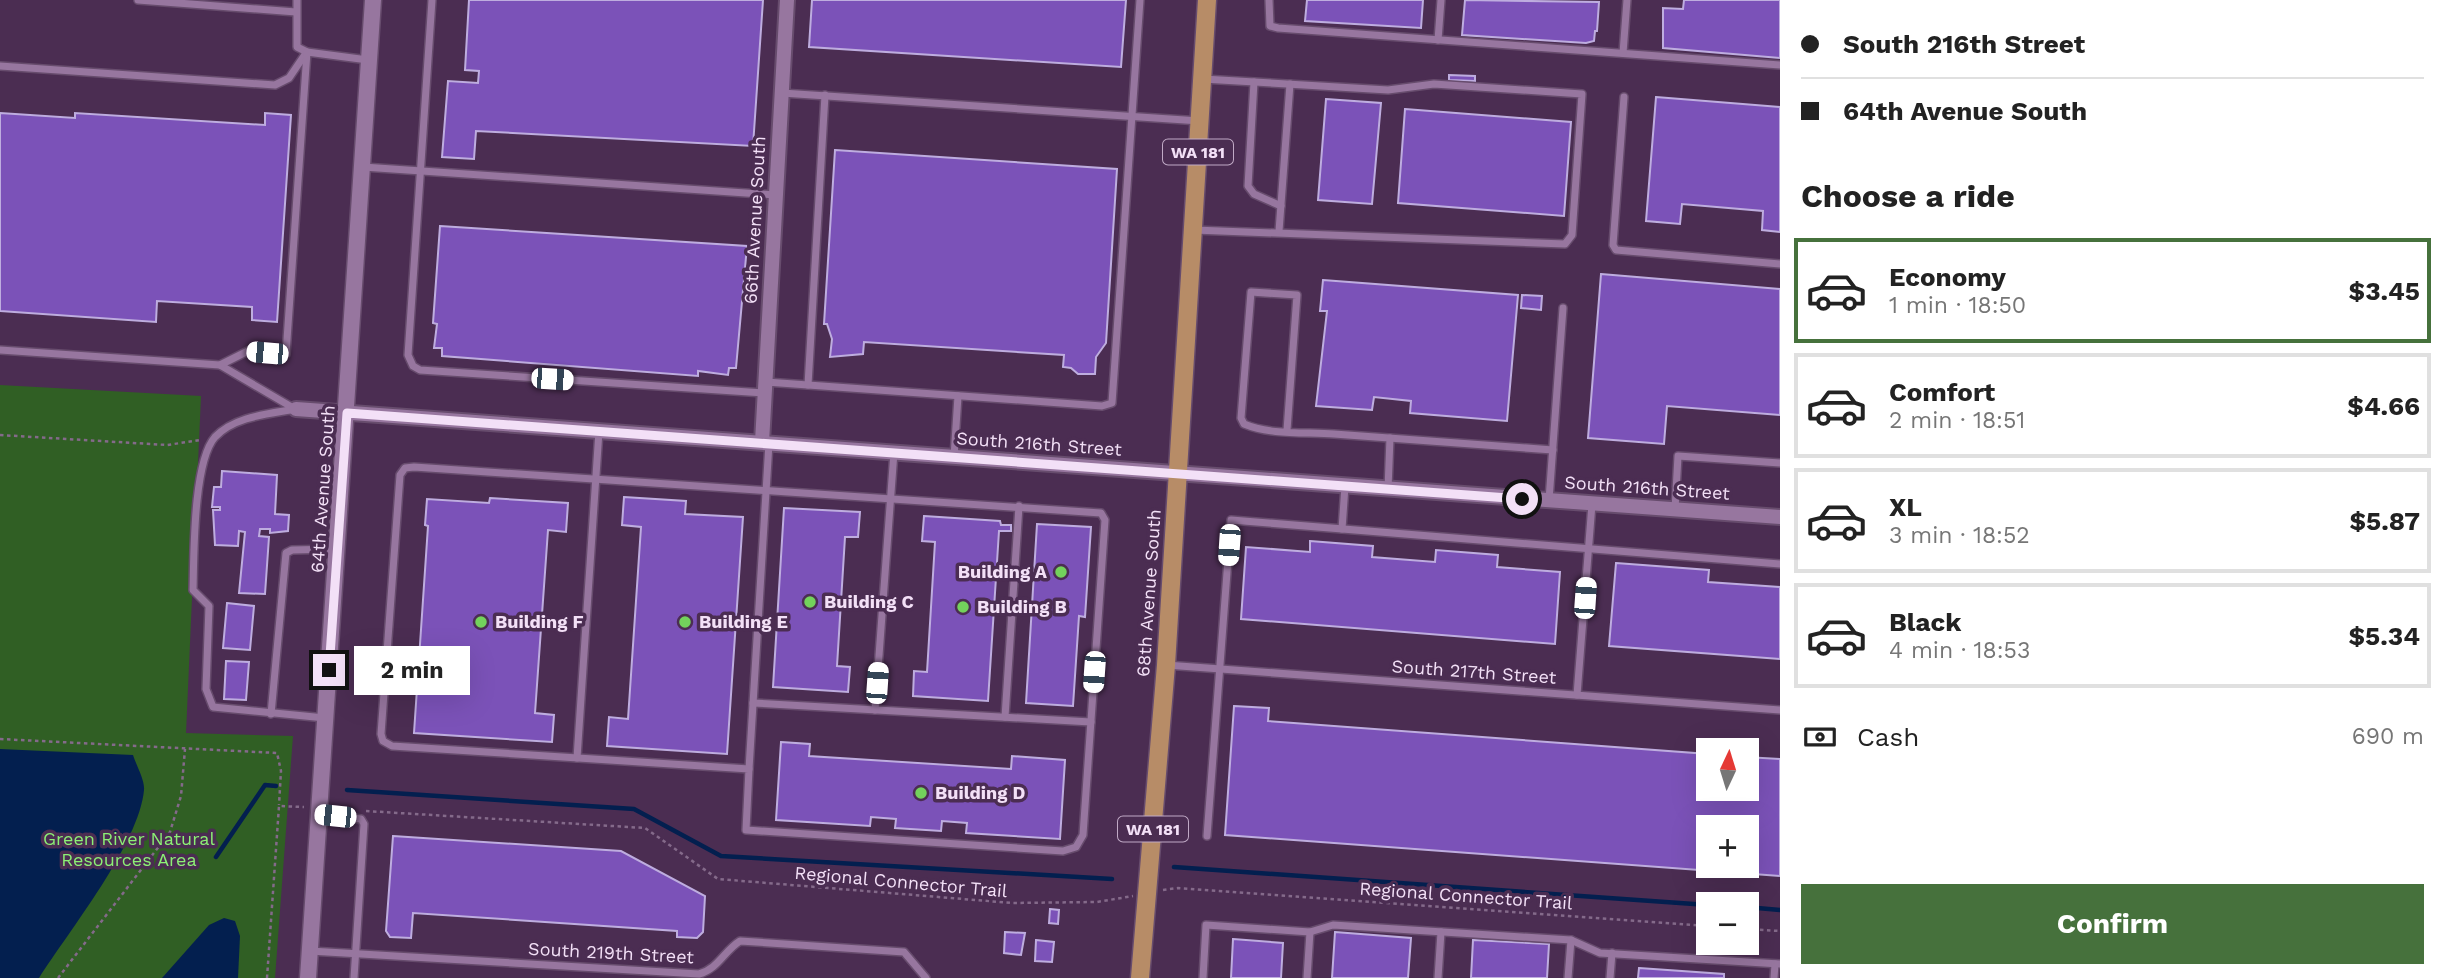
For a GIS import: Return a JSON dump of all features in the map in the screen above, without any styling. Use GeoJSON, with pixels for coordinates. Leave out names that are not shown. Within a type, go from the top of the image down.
{"type":"FeatureCollection","features":[{"type":"Feature","properties":{"kind":"main road","name":"68th Avenue South"},"geometry":{"type":"LineString","coordinates":[[1140,978],[1166,665],[1207,0]]}},
{"type":"Feature","properties":{"kind":"street","name":"66th Avenue South"},"geometry":{"type":"LineString","coordinates":[[765,442],[765,388],[787,0]]}},
{"type":"Feature","properties":{"kind":"street","name":"64th Avenue South"},"geometry":{"type":"LineString","coordinates":[[308,978],[339,549],[372,1]]}},
{"type":"Feature","properties":{"kind":"street","name":"South 216th Street"},"geometry":{"type":"LineString","coordinates":[[296,409],[1780,517]]}},
{"type":"Feature","properties":{"kind":"lane"},"geometry":{"type":"LineString","coordinates":[[138,0],[296,12]]}},
{"type":"Feature","properties":{"kind":"lane"},"geometry":{"type":"LineString","coordinates":[[297,0],[296,47],[307,52],[369,60]]}},
{"type":"Feature","properties":{"kind":"lane"},"geometry":{"type":"LineString","coordinates":[[432,0],[408,355],[413,366],[420,370],[765,388],[808,385],[1102,406],[1112,403],[1140,0]]}},
{"type":"Feature","properties":{"kind":"lane"},"geometry":{"type":"LineString","coordinates":[[1269,0],[1270,26],[1278,28],[1780,65]]}},
{"type":"Feature","properties":{"kind":"lane"},"geometry":{"type":"LineString","coordinates":[[1438,40],[1441,0]]}},
{"type":"Feature","properties":{"kind":"lane"},"geometry":{"type":"LineString","coordinates":[[1623,53],[1627,0]]}},
{"type":"Feature","properties":{"kind":"lane"},"geometry":{"type":"LineString","coordinates":[[0,66],[275,85],[289,78],[307,52]]}},
{"type":"Feature","properties":{"kind":"lane"},"geometry":{"type":"LineString","coordinates":[[220,365],[248,351],[286,354],[307,52]]}},
{"type":"Feature","properties":{"kind":"lane"},"geometry":{"type":"LineString","coordinates":[[1193,230],[1279,231],[1565,244],[1572,235],[1582,94],[1434,84],[1388,90],[1202,79]]}},
{"type":"Feature","properties":{"kind":"lane"},"geometry":{"type":"LineString","coordinates":[[1254,82],[1248,186],[1254,194],[1281,206]]}},
{"type":"Feature","properties":{"kind":"lane"},"geometry":{"type":"LineString","coordinates":[[1279,231],[1290,84]]}},
{"type":"Feature","properties":{"kind":"lane"},"geometry":{"type":"LineString","coordinates":[[781,93],[1199,121]]}},
{"type":"Feature","properties":{"kind":"lane"},"geometry":{"type":"LineString","coordinates":[[808,385],[825,95]]}},
{"type":"Feature","properties":{"kind":"lane"},"geometry":{"type":"LineString","coordinates":[[1624,97],[1613,245],[1616,250],[1780,264]]}},
{"type":"Feature","properties":{"kind":"lane"},"geometry":{"type":"LineString","coordinates":[[362,167],[775,195]]}},
{"type":"Feature","properties":{"kind":"lane"},"geometry":{"type":"LineString","coordinates":[[1287,430],[1297,295],[1251,292],[1241,418],[1244,424],[1252,428],[1553,450]]}},
{"type":"Feature","properties":{"kind":"lane"},"geometry":{"type":"LineString","coordinates":[[1549,500],[1563,308]]}},
{"type":"Feature","properties":{"kind":"lane"},"geometry":{"type":"LineString","coordinates":[[0,350],[220,365],[296,409]]}},
{"type":"Feature","properties":{"kind":"lane"},"geometry":{"type":"LineString","coordinates":[[954,457],[958,396]]}},
{"type":"Feature","properties":{"kind":"lane"},"geometry":{"type":"LineString","coordinates":[[296,409],[244,419],[214,438],[198,486],[193,590],[209,606],[206,689],[213,707],[325,718]]}},
{"type":"Feature","properties":{"kind":"lane"},"geometry":{"type":"LineString","coordinates":[[576,758],[599,431]]}},
{"type":"Feature","properties":{"kind":"lane"},"geometry":{"type":"LineString","coordinates":[[1388,489],[1390,438]]}},
{"type":"Feature","properties":{"kind":"lane"},"geometry":{"type":"LineString","coordinates":[[749,769],[392,746],[383,741],[381,734],[400,475],[405,468],[596,478],[766,489],[891,497],[1091,511],[1101,513],[1105,520],[1083,835],[1076,847],[1063,851],[746,830],[766,489],[765,442]]}},
{"type":"Feature","properties":{"kind":"lane"},"geometry":{"type":"LineString","coordinates":[[875,709],[894,452]]}},
{"type":"Feature","properties":{"kind":"lane"},"geometry":{"type":"LineString","coordinates":[[1675,510],[1678,456],[1780,463]]}},
{"type":"Feature","properties":{"kind":"lane"},"geometry":{"type":"LineString","coordinates":[[1342,529],[1345,486]]}},
{"type":"Feature","properties":{"kind":"lane"},"geometry":{"type":"LineString","coordinates":[[1577,695],[1592,504]]}},
{"type":"Feature","properties":{"kind":"lane"},"geometry":{"type":"LineString","coordinates":[[1005,717],[1019,506]]}},
{"type":"Feature","properties":{"kind":"lane"},"geometry":{"type":"LineString","coordinates":[[1207,835],[1231,520],[1780,564]]}},
{"type":"Feature","properties":{"kind":"lane"},"geometry":{"type":"LineString","coordinates":[[271,714],[286,553],[292,550],[339,549]]}},
{"type":"Feature","properties":{"kind":"lane","name":"South 217th Street"},"geometry":{"type":"LineString","coordinates":[[1166,665],[1780,710]]}},
{"type":"Feature","properties":{"kind":"lane"},"geometry":{"type":"LineString","coordinates":[[753,703],[1091,722]]}},
{"type":"Feature","properties":{"kind":"lane"},"geometry":{"type":"LineString","coordinates":[[319,811],[361,819],[364,824],[354,978]]}},
{"type":"Feature","properties":{"kind":"lane"},"geometry":{"type":"LineString","coordinates":[[1203,978],[1206,925],[1310,932],[1333,925],[1571,940],[1582,943],[1589,950],[1612,953],[1778,964],[1774,978]]}},
{"type":"Feature","properties":{"kind":"lane"},"geometry":{"type":"LineString","coordinates":[[1307,978],[1310,932]]}},
{"type":"Feature","properties":{"kind":"lane"},"geometry":{"type":"LineString","coordinates":[[1438,978],[1441,932]]}},
{"type":"Feature","properties":{"kind":"lane"},"geometry":{"type":"LineString","coordinates":[[1568,978],[1571,940]]}},
{"type":"Feature","properties":{"kind":"lane","name":"South 219th Street"},"geometry":{"type":"LineString","coordinates":[[310,951],[699,974],[711,971],[740,941],[904,953],[926,978]]}},
{"type":"Feature","properties":{"kind":"lane"},"geometry":{"type":"LineString","coordinates":[[1610,978],[1612,953]]}},
{"type":"Feature","properties":{"kind":"path"},"geometry":{"type":"LineString","coordinates":[[0,435],[167,445],[214,438]]}},
{"type":"Feature","properties":{"kind":"path"},"geometry":{"type":"LineString","coordinates":[[0,739],[277,753],[281,771],[267,978]]}},
{"type":"Feature","properties":{"kind":"path"},"geometry":{"type":"LineString","coordinates":[[58,978],[170,832],[181,796],[185,749]]}},
{"type":"Feature","properties":{"kind":"path"},"geometry":{"type":"LineString","coordinates":[[279,806],[319,811]]}},
{"type":"Feature","properties":{"kind":"path","name":"Regional Connector Trail"},"geometry":{"type":"LineString","coordinates":[[360,810],[645,828],[718,879],[1013,903],[1097,902],[1178,888],[1696,925]]}},
{"type":"Feature","properties":{"kind":"path"},"geometry":{"type":"LineString","coordinates":[[1759,930],[1780,931]]}},
{"type":"Feature","properties":{"kind":"green space","name":"Green River Natural Resources Area"},"geometry":{"type":"Polygon","coordinates":[[[0,385],[201,396],[186,733],[293,736],[275,978],[0,978],[0,385]]]}},
{"type":"Feature","properties":{"kind":"water"},"geometry":{"type":"Polygon","coordinates":[[[0,749],[133,755],[144,786],[139,812],[130,836],[101,887],[39,978],[0,978],[0,749]]]}},
{"type":"Feature","properties":{"kind":"water"},"geometry":{"type":"Polygon","coordinates":[[[224,918],[235,921],[240,936],[238,978],[162,978],[209,925],[224,918]]]}},
{"type":"Feature","properties":{"kind":"building"},"geometry":{"type":"Polygon","coordinates":[[[469,0],[763,0],[753,146],[476,131],[474,159],[442,157],[448,81],[478,83],[479,71],[465,70],[469,0]]]}},
{"type":"Feature","properties":{"kind":"building"},"geometry":{"type":"Polygon","coordinates":[[[812,0],[1126,0],[1121,67],[809,47],[812,0]]]}},
{"type":"Feature","properties":{"kind":"building"},"geometry":{"type":"Polygon","coordinates":[[[1307,0],[1423,0],[1421,28],[1305,21],[1307,0]]]}},
{"type":"Feature","properties":{"kind":"building"},"geometry":{"type":"Polygon","coordinates":[[[1465,0],[1599,2],[1597,31],[1594,41],[1586,43],[1462,35],[1465,0]]]}},
{"type":"Feature","properties":{"kind":"building"},"geometry":{"type":"Polygon","coordinates":[[[1684,0],[1780,0],[1780,58],[1663,48],[1663,8],[1683,9],[1684,0]]]}},
{"type":"Feature","properties":{"kind":"building"},"geometry":{"type":"Polygon","coordinates":[[[1449,75],[1475,76],[1475,81],[1449,80],[1449,75]]]}},
{"type":"Feature","properties":{"kind":"building"},"geometry":{"type":"Polygon","coordinates":[[[1656,97],[1780,107],[1780,232],[1762,230],[1763,211],[1682,204],[1680,224],[1646,221],[1656,97]]]}},
{"type":"Feature","properties":{"kind":"building"},"geometry":{"type":"Polygon","coordinates":[[[1326,99],[1381,103],[1372,204],[1318,200],[1326,99]]]}},
{"type":"Feature","properties":{"kind":"building"},"geometry":{"type":"Polygon","coordinates":[[[1405,109],[1571,122],[1564,216],[1398,203],[1405,109]]]}},
{"type":"Feature","properties":{"kind":"building"},"geometry":{"type":"Polygon","coordinates":[[[0,113],[75,118],[75,113],[265,125],[265,113],[291,115],[277,322],[252,320],[252,307],[157,301],[156,322],[0,311],[0,113]]]}},
{"type":"Feature","properties":{"kind":"building"},"geometry":{"type":"Polygon","coordinates":[[[835,150],[1117,169],[1106,343],[1096,357],[1095,374],[1078,374],[1071,368],[1063,367],[1064,355],[864,342],[863,354],[830,357],[832,339],[827,324],[824,324],[835,150]]]}},
{"type":"Feature","properties":{"kind":"building"},"geometry":{"type":"Polygon","coordinates":[[[440,226],[747,246],[736,368],[729,368],[728,375],[698,371],[698,376],[442,356],[442,348],[434,348],[437,324],[433,323],[440,226]]]}},
{"type":"Feature","properties":{"kind":"building"},"geometry":{"type":"Polygon","coordinates":[[[1601,274],[1780,289],[1780,415],[1667,406],[1664,444],[1588,438],[1601,274]]]}},
{"type":"Feature","properties":{"kind":"building"},"geometry":{"type":"Polygon","coordinates":[[[1323,280],[1518,295],[1507,421],[1410,413],[1411,401],[1374,397],[1372,410],[1316,406],[1327,311],[1320,311],[1323,280]]]}},
{"type":"Feature","properties":{"kind":"building"},"geometry":{"type":"Polygon","coordinates":[[[1522,295],[1542,296],[1541,310],[1521,308],[1522,295]]]}},
{"type":"Feature","properties":{"kind":"building"},"geometry":{"type":"Polygon","coordinates":[[[222,471],[277,475],[275,514],[289,515],[288,531],[270,533],[270,529],[260,529],[259,536],[269,537],[265,594],[239,593],[245,532],[239,531],[238,546],[215,545],[213,510],[220,510],[220,507],[212,507],[214,487],[221,487],[222,471]]]}},
{"type":"Feature","properties":{"kind":"building","name":"Building E"},"geometry":{"type":"Polygon","coordinates":[[[624,497],[686,501],[685,514],[743,517],[727,754],[607,746],[609,717],[628,719],[641,527],[622,525],[624,497]]]}},
{"type":"Feature","properties":{"kind":"building","name":"Building F"},"geometry":{"type":"Polygon","coordinates":[[[490,498],[568,503],[566,532],[548,530],[535,713],[554,715],[552,742],[414,733],[428,526],[425,525],[427,499],[489,503],[490,498]]]}},
{"type":"Feature","properties":{"kind":"building","name":"Building C"},"geometry":{"type":"Polygon","coordinates":[[[784,508],[860,512],[858,537],[845,537],[837,666],[850,667],[848,692],[773,687],[784,508]]]}},
{"type":"Feature","properties":{"kind":"building","name":"Building B"},"geometry":{"type":"Polygon","coordinates":[[[924,516],[1000,521],[1001,525],[1011,525],[1011,531],[999,531],[988,701],[913,696],[914,671],[927,672],[935,542],[922,541],[924,516]]]}},
{"type":"Feature","properties":{"kind":"building","name":"Building A"},"geometry":{"type":"Polygon","coordinates":[[[1037,524],[1091,527],[1085,617],[1079,616],[1073,706],[1026,703],[1037,524]]]}},
{"type":"Feature","properties":{"kind":"building"},"geometry":{"type":"Polygon","coordinates":[[[1310,541],[1373,546],[1372,557],[1435,562],[1436,550],[1498,555],[1497,567],[1560,572],[1555,644],[1241,619],[1246,547],[1310,552],[1310,541]]]}},
{"type":"Feature","properties":{"kind":"building"},"geometry":{"type":"Polygon","coordinates":[[[1616,563],[1709,570],[1708,582],[1780,587],[1780,659],[1609,646],[1616,563]]]}},
{"type":"Feature","properties":{"kind":"building"},"geometry":{"type":"Polygon","coordinates":[[[227,603],[254,606],[250,650],[223,648],[227,603]]]}},
{"type":"Feature","properties":{"kind":"building"},"geometry":{"type":"Polygon","coordinates":[[[226,661],[249,662],[246,700],[224,699],[226,661]]]}},
{"type":"Feature","properties":{"kind":"building"},"geometry":{"type":"Polygon","coordinates":[[[1234,706],[1269,708],[1268,721],[1696,753],[1696,802],[1759,802],[1759,758],[1780,759],[1780,876],[1759,874],[1759,815],[1696,815],[1696,870],[1225,835],[1234,706]]]}},
{"type":"Feature","properties":{"kind":"building","name":"Building D"},"geometry":{"type":"Polygon","coordinates":[[[781,742],[810,744],[809,756],[1011,769],[1012,756],[1065,760],[1060,839],[966,833],[967,823],[942,821],[941,831],[895,828],[896,819],[871,817],[870,826],[776,820],[781,742]]]}},
{"type":"Feature","properties":{"kind":"building"},"geometry":{"type":"Polygon","coordinates":[[[393,836],[621,851],[705,896],[703,932],[697,938],[677,937],[677,931],[413,913],[411,938],[390,937],[386,931],[393,836]]]}},
{"type":"Feature","properties":{"kind":"building"},"geometry":{"type":"Polygon","coordinates":[[[1050,909],[1059,910],[1058,924],[1049,923],[1050,909]]]}},
{"type":"Feature","properties":{"kind":"building"},"geometry":{"type":"Polygon","coordinates":[[[1005,932],[1025,933],[1021,955],[1004,953],[1005,932]]]}},
{"type":"Feature","properties":{"kind":"building"},"geometry":{"type":"Polygon","coordinates":[[[1335,932],[1411,938],[1408,978],[1332,978],[1335,932]]]}},
{"type":"Feature","properties":{"kind":"building"},"geometry":{"type":"Polygon","coordinates":[[[1233,939],[1283,943],[1281,978],[1231,978],[1233,939]]]}},
{"type":"Feature","properties":{"kind":"building"},"geometry":{"type":"Polygon","coordinates":[[[1036,940],[1054,942],[1052,962],[1035,961],[1036,940]]]}},
{"type":"Feature","properties":{"kind":"building"},"geometry":{"type":"Polygon","coordinates":[[[1473,940],[1549,944],[1547,978],[1471,978],[1473,940]]]}},
{"type":"Feature","properties":{"kind":"building"},"geometry":{"type":"Polygon","coordinates":[[[1639,968],[1724,974],[1724,978],[1638,978],[1639,968]]]}},
{"type":"Feature","properties":{"kind":"waterway"},"geometry":{"type":"LineString","coordinates":[[216,857],[265,785],[276,786]]}},
{"type":"Feature","properties":{"kind":"waterway"},"geometry":{"type":"LineString","coordinates":[[347,790],[634,809],[721,856],[1112,879]]}},
{"type":"Feature","properties":{"kind":"waterway"},"geometry":{"type":"LineString","coordinates":[[1174,867],[1696,904]]}},
{"type":"Feature","properties":{"kind":"waterway"},"geometry":{"type":"LineString","coordinates":[[1759,908],[1780,910]]}},
{"type":"Feature","properties":{"kind":"place","name":"Building A"},"geometry":{"type":"Point","coordinates":[1061,572]}},
{"type":"Feature","properties":{"kind":"place","name":"Building C"},"geometry":{"type":"Point","coordinates":[810,602]}},
{"type":"Feature","properties":{"kind":"place","name":"Building B"},"geometry":{"type":"Point","coordinates":[963,607]}},
{"type":"Feature","properties":{"kind":"place","name":"Building F"},"geometry":{"type":"Point","coordinates":[481,622]}},
{"type":"Feature","properties":{"kind":"place","name":"Building E"},"geometry":{"type":"Point","coordinates":[685,622]}},
{"type":"Feature","properties":{"kind":"place","name":"Building D"},"geometry":{"type":"Point","coordinates":[921,793]}},
{"type":"Feature","properties":{"kind":"route"},"geometry":{"type":"LineString","coordinates":[[329,670],[347,413],[1522,499]]}}]}
